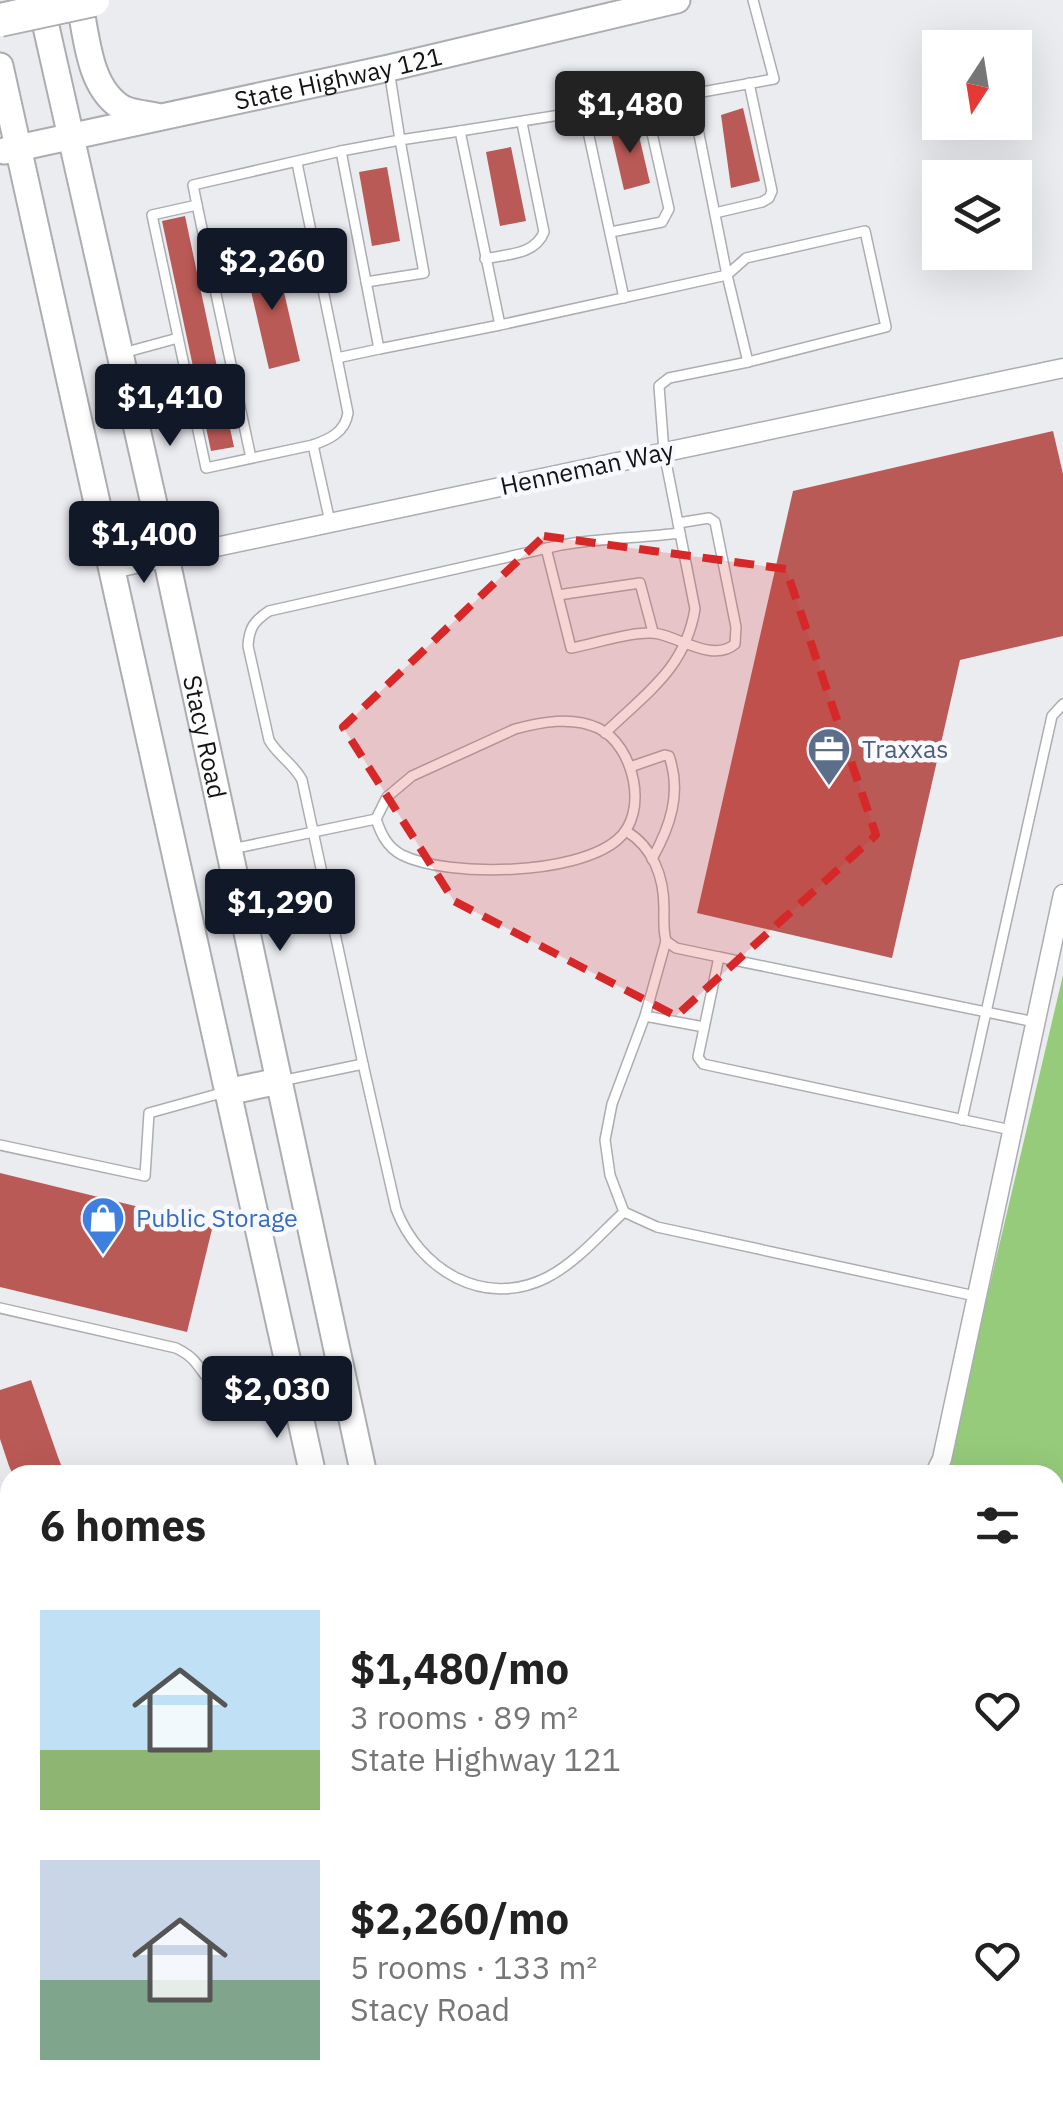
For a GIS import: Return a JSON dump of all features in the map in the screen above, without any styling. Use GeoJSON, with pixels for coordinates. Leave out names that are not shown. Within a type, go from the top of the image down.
{"type":"FeatureCollection","features":[{"type":"Feature","properties":{"kind":"highway"},"geometry":{"type":"LineString","coordinates":[[0,20],[93,0]]}},
{"type":"Feature","properties":{"kind":"main road","name":"Stacy Road"},"geometry":{"type":"LineString","coordinates":[[40,0],[166,556],[362,1465]]}},
{"type":"Feature","properties":{"kind":"main road"},"geometry":{"type":"LineString","coordinates":[[79,0],[94,73],[105,94],[126,110],[164,117]]}},
{"type":"Feature","properties":{"kind":"main road","name":"State Highway 121"},"geometry":{"type":"LineString","coordinates":[[8,150],[389,68],[678,0]]}},
{"type":"Feature","properties":{"kind":"main road"},"geometry":{"type":"LineString","coordinates":[[0,66],[8,150],[112,569],[310,1465]]}},
{"type":"Feature","properties":{"kind":"main road"},"geometry":{"type":"LineString","coordinates":[[228,1092],[279,1082]]}},
{"type":"Feature","properties":{"kind":"street","name":"Henneman Way"},"geometry":{"type":"LineString","coordinates":[[112,569],[1063,368]]}},
{"type":"Feature","properties":{"kind":"street"},"geometry":{"type":"LineString","coordinates":[[939,1465],[1063,894]]}},
{"type":"Feature","properties":{"kind":"lane"},"geometry":{"type":"LineString","coordinates":[[251,458],[193,184],[400,140],[584,113],[774,78],[753,0]]}},
{"type":"Feature","properties":{"kind":"lane"},"geometry":{"type":"LineString","coordinates":[[366,282],[424,274],[389,68]]}},
{"type":"Feature","properties":{"kind":"lane"},"geometry":{"type":"LineString","coordinates":[[715,213],[762,202],[772,191],[749,84]]}},
{"type":"Feature","properties":{"kind":"lane"},"geometry":{"type":"LineString","coordinates":[[691,94],[748,362]]}},
{"type":"Feature","properties":{"kind":"lane"},"geometry":{"type":"LineString","coordinates":[[611,232],[662,222],[667,217],[669,209],[645,102]]}},
{"type":"Feature","properties":{"kind":"lane"},"geometry":{"type":"LineString","coordinates":[[584,113],[624,298]]}},
{"type":"Feature","properties":{"kind":"lane"},"geometry":{"type":"LineString","coordinates":[[485,259],[530,250],[544,232],[522,122]]}},
{"type":"Feature","properties":{"kind":"lane"},"geometry":{"type":"LineString","coordinates":[[460,130],[500,325]]}},
{"type":"Feature","properties":{"kind":"lane"},"geometry":{"type":"LineString","coordinates":[[341,151],[379,349]]}},
{"type":"Feature","properties":{"kind":"lane"},"geometry":{"type":"LineString","coordinates":[[197,205],[152,215],[206,468],[314,445],[334,435],[347,421],[348,413],[297,162]]}},
{"type":"Feature","properties":{"kind":"lane"},"geometry":{"type":"LineString","coordinates":[[338,358],[727,275],[746,258],[865,231],[886,327],[669,378],[659,386],[664,452],[695,609],[682,655],[605,733]]}},
{"type":"Feature","properties":{"kind":"lane"},"geometry":{"type":"LineString","coordinates":[[121,354],[178,338]]}},
{"type":"Feature","properties":{"kind":"lane"},"geometry":{"type":"LineString","coordinates":[[314,445],[330,522]]}},
{"type":"Feature","properties":{"kind":"lane"},"geometry":{"type":"LineString","coordinates":[[546,548],[571,648],[653,632],[712,651],[730,649],[735,644],[736,627],[715,522],[710,518],[643,538],[608,537],[546,548],[269,611],[256,619],[249,632],[248,646],[269,740],[296,768],[302,780],[400,1219],[420,1253],[443,1272],[472,1285],[501,1288],[546,1278],[624,1212]]}},
{"type":"Feature","properties":{"kind":"lane"},"geometry":{"type":"LineString","coordinates":[[558,595],[640,583],[653,632]]}},
{"type":"Feature","properties":{"kind":"lane"},"geometry":{"type":"LineString","coordinates":[[962,1120],[1052,716],[1063,704]]}},
{"type":"Feature","properties":{"kind":"lane"},"geometry":{"type":"LineString","coordinates":[[554,721],[580,723],[605,733],[619,745],[630,766],[634,793],[626,831],[599,851],[528,867],[488,869],[421,862],[398,854],[382,837],[376,819],[386,797],[412,776],[515,729],[554,721]]}},
{"type":"Feature","properties":{"kind":"lane"},"geometry":{"type":"LineString","coordinates":[[630,766],[665,755],[673,767],[671,818],[652,859]]}},
{"type":"Feature","properties":{"kind":"lane"},"geometry":{"type":"LineString","coordinates":[[230,850],[376,819]]}},
{"type":"Feature","properties":{"kind":"lane"},"geometry":{"type":"LineString","coordinates":[[626,831],[643,841],[664,892],[666,942],[645,1016],[612,1104],[605,1140],[610,1175],[624,1212],[657,1226],[975,1296]]}},
{"type":"Feature","properties":{"kind":"lane"},"geometry":{"type":"LineString","coordinates":[[666,942],[676,948],[1035,1022]]}},
{"type":"Feature","properties":{"kind":"lane"},"geometry":{"type":"LineString","coordinates":[[719,957],[698,1058],[702,1064],[1012,1130]]}},
{"type":"Feature","properties":{"kind":"lane"},"geometry":{"type":"LineString","coordinates":[[645,1016],[704,1027]]}},
{"type":"Feature","properties":{"kind":"lane"},"geometry":{"type":"LineString","coordinates":[[279,1082],[363,1064]]}},
{"type":"Feature","properties":{"kind":"lane"},"geometry":{"type":"LineString","coordinates":[[0,1145],[145,1176],[149,1112],[228,1092]]}},
{"type":"Feature","properties":{"kind":"lane"},"geometry":{"type":"LineString","coordinates":[[0,1308],[176,1348],[195,1357],[206,1376],[218,1386],[232,1389],[291,1378]]}},
{"type":"Feature","properties":{"kind":"highlighted area"},"geometry":{"type":"Polygon","coordinates":[[[544,536],[786,569],[876,835],[676,1016],[454,901],[343,727],[544,536]]]}},
{"type":"Feature","properties":{"kind":"green space"},"geometry":{"type":"Polygon","coordinates":[[[1063,975],[1063,1465],[947,1465],[1063,975]]]}},
{"type":"Feature","properties":{"kind":"building"},"geometry":{"type":"Polygon","coordinates":[[[743,108],[760,181],[731,188],[721,115],[743,108]]]}},
{"type":"Feature","properties":{"kind":"building"},"geometry":{"type":"Polygon","coordinates":[[[636,123],[650,183],[624,190],[610,129],[636,123]]]}},
{"type":"Feature","properties":{"kind":"building"},"geometry":{"type":"Polygon","coordinates":[[[511,147],[526,221],[500,226],[486,152],[511,147]]]}},
{"type":"Feature","properties":{"kind":"building"},"geometry":{"type":"Polygon","coordinates":[[[387,167],[400,241],[372,246],[359,172],[387,167]]]}},
{"type":"Feature","properties":{"kind":"building"},"geometry":{"type":"Polygon","coordinates":[[[185,216],[234,447],[211,451],[162,221],[185,216]]]}},
{"type":"Feature","properties":{"kind":"building"},"geometry":{"type":"Polygon","coordinates":[[[276,258],[300,361],[269,369],[245,265],[276,258]]]}},
{"type":"Feature","properties":{"kind":"building","name":"Traxxas"},"geometry":{"type":"Polygon","coordinates":[[[1053,431],[1063,474],[1063,636],[960,660],[892,958],[697,913],[793,491],[1053,431]]]}},
{"type":"Feature","properties":{"kind":"building","name":"Public Storage"},"geometry":{"type":"Polygon","coordinates":[[[0,1173],[213,1225],[187,1332],[0,1287],[0,1173]]]}},
{"type":"Feature","properties":{"kind":"building"},"geometry":{"type":"Polygon","coordinates":[[[31,1380],[61,1465],[9,1465],[0,1439],[0,1390],[31,1380]]]}},
{"type":"Feature","properties":{"kind":"place","name":"Traxxas"},"geometry":{"type":"Point","coordinates":[829,787]}},
{"type":"Feature","properties":{"kind":"place","name":"Public Storage"},"geometry":{"type":"Point","coordinates":[103,1256]}}]}
